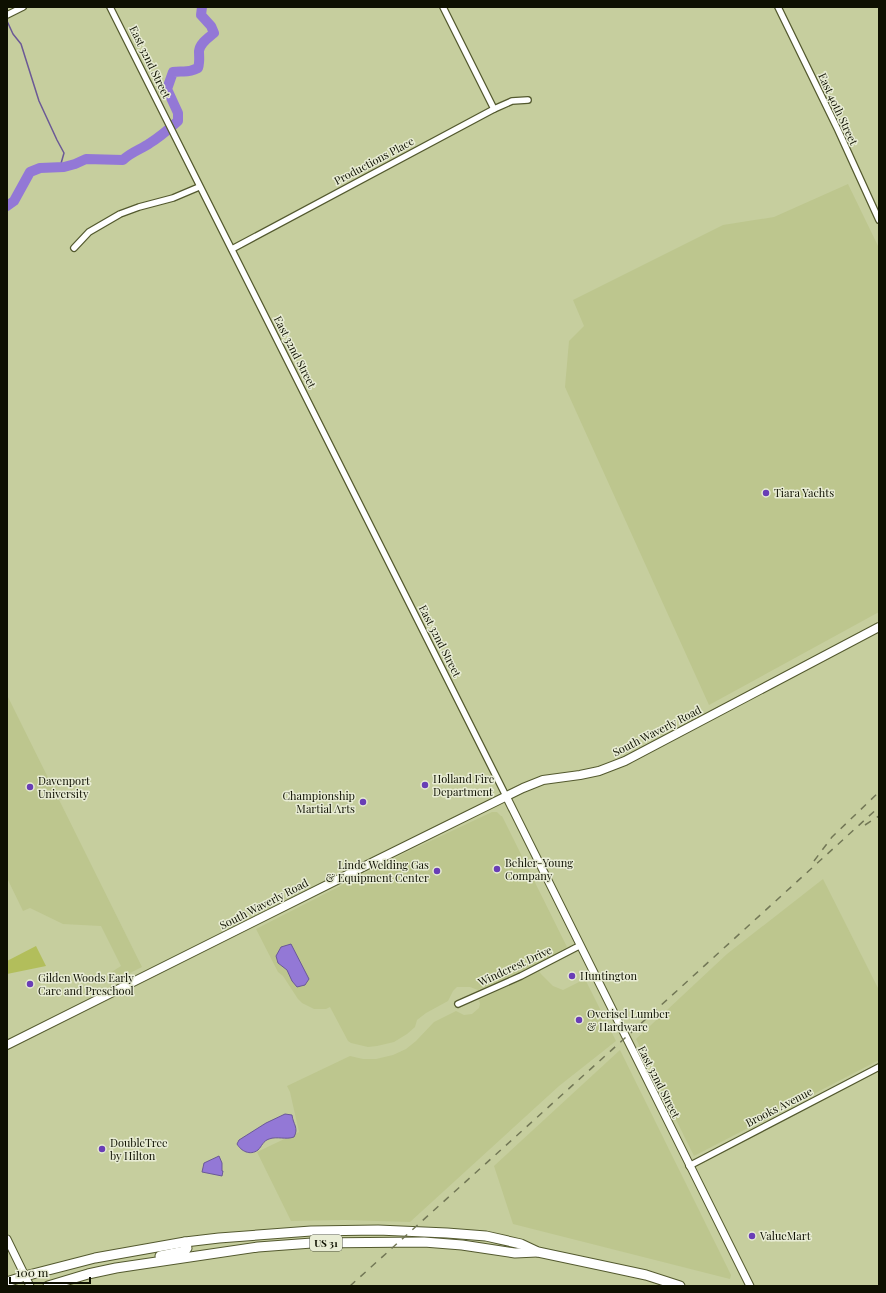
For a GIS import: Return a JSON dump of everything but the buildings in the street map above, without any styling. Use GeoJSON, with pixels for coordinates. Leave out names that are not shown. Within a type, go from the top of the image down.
{"type":"FeatureCollection","features":[{"type":"Feature","properties":{"kind":"highway","name":"US 31"},"geometry":{"type":"LineString","coordinates":[[7,1282],[95,1258],[185,1242],[311,1231],[378,1230],[486,1236],[521,1244],[538,1252],[646,1275],[680,1286]]}},
{"type":"Feature","properties":{"kind":"highway"},"geometry":{"type":"LineString","coordinates":[[116,1268],[122,1263],[185,1250],[187,1248],[185,1242]]}},
{"type":"Feature","properties":{"kind":"highway","name":"US 31"},"geometry":{"type":"LineString","coordinates":[[48,1286],[88,1274],[116,1268],[258,1247],[312,1243],[424,1242],[462,1245],[515,1253],[538,1252]]}},
{"type":"Feature","properties":{"kind":"main road","name":"South Waverly Road"},"geometry":{"type":"LineString","coordinates":[[7,1045],[506,796],[543,780],[592,772],[625,762],[879,627]]}},
{"type":"Feature","properties":{"kind":"street"},"geometry":{"type":"LineString","coordinates":[[7,15],[23,7]]}},
{"type":"Feature","properties":{"kind":"street","name":"East 32nd Street"},"geometry":{"type":"LineString","coordinates":[[110,7],[750,1286]]}},
{"type":"Feature","properties":{"kind":"street"},"geometry":{"type":"LineString","coordinates":[[443,7],[494,109]]}},
{"type":"Feature","properties":{"kind":"street","name":"East 40th Street"},"geometry":{"type":"LineString","coordinates":[[778,7],[838,130],[879,220]]}},
{"type":"Feature","properties":{"kind":"street","name":"Productions Place"},"geometry":{"type":"LineString","coordinates":[[232,249],[494,109],[512,101],[528,100]]}},
{"type":"Feature","properties":{"kind":"street"},"geometry":{"type":"LineString","coordinates":[[74,248],[89,232],[120,214],[139,207],[173,198],[200,186]]}},
{"type":"Feature","properties":{"kind":"street","name":"Windcrest Drive"},"geometry":{"type":"LineString","coordinates":[[458,1004],[521,976],[579,946]]}},
{"type":"Feature","properties":{"kind":"street","name":"Brooks Avenue"},"geometry":{"type":"LineString","coordinates":[[689,1166],[879,1067]]}},
{"type":"Feature","properties":{"kind":"street"},"geometry":{"type":"LineString","coordinates":[[7,1239],[30,1286]]}},
{"type":"Feature","properties":{"kind":"shaded area"},"geometry":{"type":"Polygon","coordinates":[[[848,184],[879,248],[879,612],[709,705],[565,387],[569,341],[584,326],[573,300],[723,225],[774,217],[848,184]]]}},
{"type":"Feature","properties":{"kind":"shaded area","name":"Davenport University"},"geometry":{"type":"Polygon","coordinates":[[[7,695],[142,967],[114,981],[110,973],[121,966],[101,926],[63,924],[30,908],[23,911],[7,878],[7,695]]]}},
{"type":"Feature","properties":{"kind":"shaded area"},"geometry":{"type":"Polygon","coordinates":[[[492,812],[497,812],[502,816],[567,947],[553,957],[504,980],[478,990],[470,987],[457,987],[453,991],[448,1001],[426,1013],[417,1020],[415,1027],[394,1042],[368,1047],[351,1043],[348,1041],[330,1007],[326,1009],[314,1009],[302,1003],[298,999],[283,976],[278,972],[256,929],[403,854],[492,812]]]}},
{"type":"Feature","properties":{"kind":"shaded area"},"geometry":{"type":"Polygon","coordinates":[[[823,879],[879,990],[879,1060],[694,1156],[636,1039],[727,954],[823,879]]]}},
{"type":"Feature","properties":{"kind":"shaded area"},"geometry":{"type":"Polygon","coordinates":[[[291,944],[309,979],[305,985],[297,987],[292,981],[287,970],[278,963],[276,956],[281,947],[291,944]]]}},
{"type":"Feature","properties":{"kind":"shaded area"},"geometry":{"type":"Polygon","coordinates":[[[539,971],[553,986],[563,990],[585,979],[616,1041],[559,1086],[410,1222],[345,1220],[291,1221],[257,1152],[299,1132],[290,1092],[287,1086],[350,1056],[363,1059],[376,1059],[393,1055],[406,1049],[416,1041],[434,1022],[456,1011],[464,1015],[472,1014],[479,1008],[479,1000],[539,971]]]}},
{"type":"Feature","properties":{"kind":"shaded area"},"geometry":{"type":"Polygon","coordinates":[[[620,1050],[731,1275],[730,1279],[513,1224],[494,1166],[620,1050]]]}},
{"type":"Feature","properties":{"kind":"shaded area"},"geometry":{"type":"Polygon","coordinates":[[[285,1114],[292,1115],[296,1128],[294,1137],[269,1139],[264,1142],[258,1150],[252,1153],[243,1151],[237,1144],[239,1140],[266,1123],[285,1114]]]}},
{"type":"Feature","properties":{"kind":"shaded area"},"geometry":{"type":"Polygon","coordinates":[[[219,1156],[222,1163],[222,1176],[202,1172],[204,1163],[219,1156]]]}},
{"type":"Feature","properties":{"kind":"green space"},"geometry":{"type":"Polygon","coordinates":[[[36,946],[46,966],[7,974],[7,961],[36,946]]]}},
{"type":"Feature","properties":{"kind":"waterway"},"geometry":{"type":"LineString","coordinates":[[7,206],[14,201],[30,172],[40,168],[64,167],[86,159],[123,160],[157,138],[178,121],[178,113],[167,89],[173,72],[188,71],[198,68],[200,48],[214,33],[211,26],[201,15],[202,7]]}},
{"type":"Feature","properties":{"kind":"waterway"},"geometry":{"type":"LineString","coordinates":[[7,21],[13,34],[21,44],[39,101],[64,153],[60,167]]}},
{"type":"Feature","properties":{"kind":"railway"},"geometry":{"type":"LineString","coordinates":[[814,861],[832,837],[879,792]]}},
{"type":"Feature","properties":{"kind":"railway"},"geometry":{"type":"LineString","coordinates":[[350,1286],[879,807]]}},
{"type":"Feature","properties":{"kind":"railway"},"geometry":{"type":"LineString","coordinates":[[865,825],[879,816]]}},
{"type":"Feature","properties":{"kind":"place","name":"Tiara Yachts"},"geometry":{"type":"Point","coordinates":[766,493]}},
{"type":"Feature","properties":{"kind":"place","name":"Holland Fire Department"},"geometry":{"type":"Point","coordinates":[425,785]}},
{"type":"Feature","properties":{"kind":"place","name":"Davenport University"},"geometry":{"type":"Point","coordinates":[30,787]}},
{"type":"Feature","properties":{"kind":"place","name":"Championship Martial Arts"},"geometry":{"type":"Point","coordinates":[363,802]}},
{"type":"Feature","properties":{"kind":"place","name":"Behler-Young Company"},"geometry":{"type":"Point","coordinates":[497,869]}},
{"type":"Feature","properties":{"kind":"place","name":"Linde Welding Gas & Equipment Center"},"geometry":{"type":"Point","coordinates":[437,871]}},
{"type":"Feature","properties":{"kind":"place","name":"Huntington"},"geometry":{"type":"Point","coordinates":[572,976]}},
{"type":"Feature","properties":{"kind":"place","name":"Gilden Woods Early Care and Preschool"},"geometry":{"type":"Point","coordinates":[30,984]}},
{"type":"Feature","properties":{"kind":"place","name":"Overisel Lumber & Hardware"},"geometry":{"type":"Point","coordinates":[579,1020]}},
{"type":"Feature","properties":{"kind":"place","name":"DoubleTree by Hilton"},"geometry":{"type":"Point","coordinates":[102,1149]}},
{"type":"Feature","properties":{"kind":"place","name":"ValueMart"},"geometry":{"type":"Point","coordinates":[752,1236]}}]}
